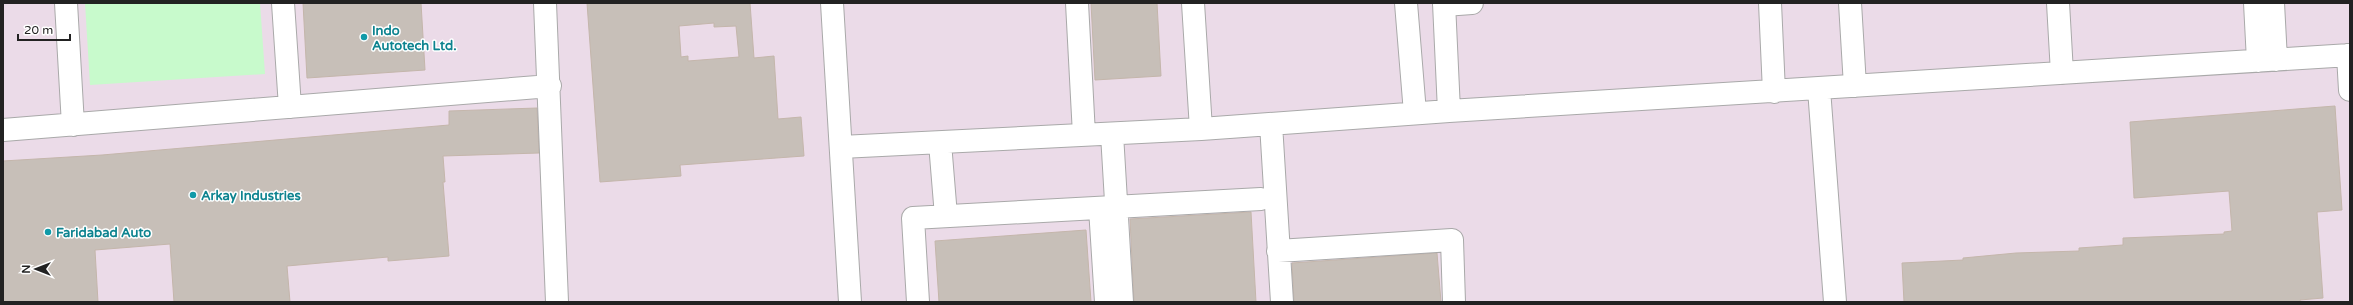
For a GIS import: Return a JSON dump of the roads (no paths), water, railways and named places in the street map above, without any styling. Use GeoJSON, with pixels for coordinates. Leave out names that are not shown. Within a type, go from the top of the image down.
{"type":"FeatureCollection","features":[{"type":"Feature","properties":{"kind":"street"},"geometry":{"type":"LineString","coordinates":[[66,3],[73,125]]}},
{"type":"Feature","properties":{"kind":"street"},"geometry":{"type":"LineString","coordinates":[[283,3],[290,107]]}},
{"type":"Feature","properties":{"kind":"street"},"geometry":{"type":"LineString","coordinates":[[546,3],[557,302]]}},
{"type":"Feature","properties":{"kind":"street"},"geometry":{"type":"LineString","coordinates":[[832,3],[850,302]]}},
{"type":"Feature","properties":{"kind":"street"},"geometry":{"type":"LineString","coordinates":[[1077,3],[1084,135]]}},
{"type":"Feature","properties":{"kind":"street"},"geometry":{"type":"LineString","coordinates":[[1193,3],[1201,129]]}},
{"type":"Feature","properties":{"kind":"street"},"geometry":{"type":"LineString","coordinates":[[1406,3],[1416,113]]}},
{"type":"Feature","properties":{"kind":"street"},"geometry":{"type":"LineString","coordinates":[[1449,111],[1444,4],[1472,3]]}},
{"type":"Feature","properties":{"kind":"street"},"geometry":{"type":"LineString","coordinates":[[1770,3],[1774,92]]}},
{"type":"Feature","properties":{"kind":"street"},"geometry":{"type":"LineString","coordinates":[[1850,3],[1855,86]]}},
{"type":"Feature","properties":{"kind":"street"},"geometry":{"type":"LineString","coordinates":[[2058,3],[2062,73]]}},
{"type":"Feature","properties":{"kind":"street"},"geometry":{"type":"LineString","coordinates":[[2255,3],[2267,60]]}},
{"type":"Feature","properties":{"kind":"street"},"geometry":{"type":"LineString","coordinates":[[2267,60],[2273,3]]}},
{"type":"Feature","properties":{"kind":"street"},"geometry":{"type":"LineString","coordinates":[[841,147],[1201,129],[1416,113],[1774,92],[2349,55],[2350,90]]}},
{"type":"Feature","properties":{"kind":"street"},"geometry":{"type":"LineString","coordinates":[[3,130],[550,86]]}},
{"type":"Feature","properties":{"kind":"street"},"geometry":{"type":"LineString","coordinates":[[1819,89],[1835,302]]}},
{"type":"Feature","properties":{"kind":"street"},"geometry":{"type":"LineString","coordinates":[[1266,302],[1271,124]]}},
{"type":"Feature","properties":{"kind":"street"},"geometry":{"type":"LineString","coordinates":[[1106,302],[1108,208],[1112,134]]}},
{"type":"Feature","properties":{"kind":"street"},"geometry":{"type":"LineString","coordinates":[[940,143],[946,216]]}},
{"type":"Feature","properties":{"kind":"street"},"geometry":{"type":"LineString","coordinates":[[918,302],[913,218],[1268,198]]}},
{"type":"Feature","properties":{"kind":"street"},"geometry":{"type":"LineString","coordinates":[[1268,198],[1278,251],[1282,302]]}},
{"type":"Feature","properties":{"kind":"street"},"geometry":{"type":"LineString","coordinates":[[1108,208],[1122,302]]}},
{"type":"Feature","properties":{"kind":"street"},"geometry":{"type":"LineString","coordinates":[[1278,251],[1452,240],[1454,302]]}},
{"type":"Feature","properties":{"kind":"place","name":"Indo Autotech Ltd."},"geometry":{"type":"Point","coordinates":[364,37]}},
{"type":"Feature","properties":{"kind":"place","name":"Arkay Industries"},"geometry":{"type":"Point","coordinates":[193,195]}},
{"type":"Feature","properties":{"kind":"place","name":"Faridabad Auto"},"geometry":{"type":"Point","coordinates":[48,232]}}]}
